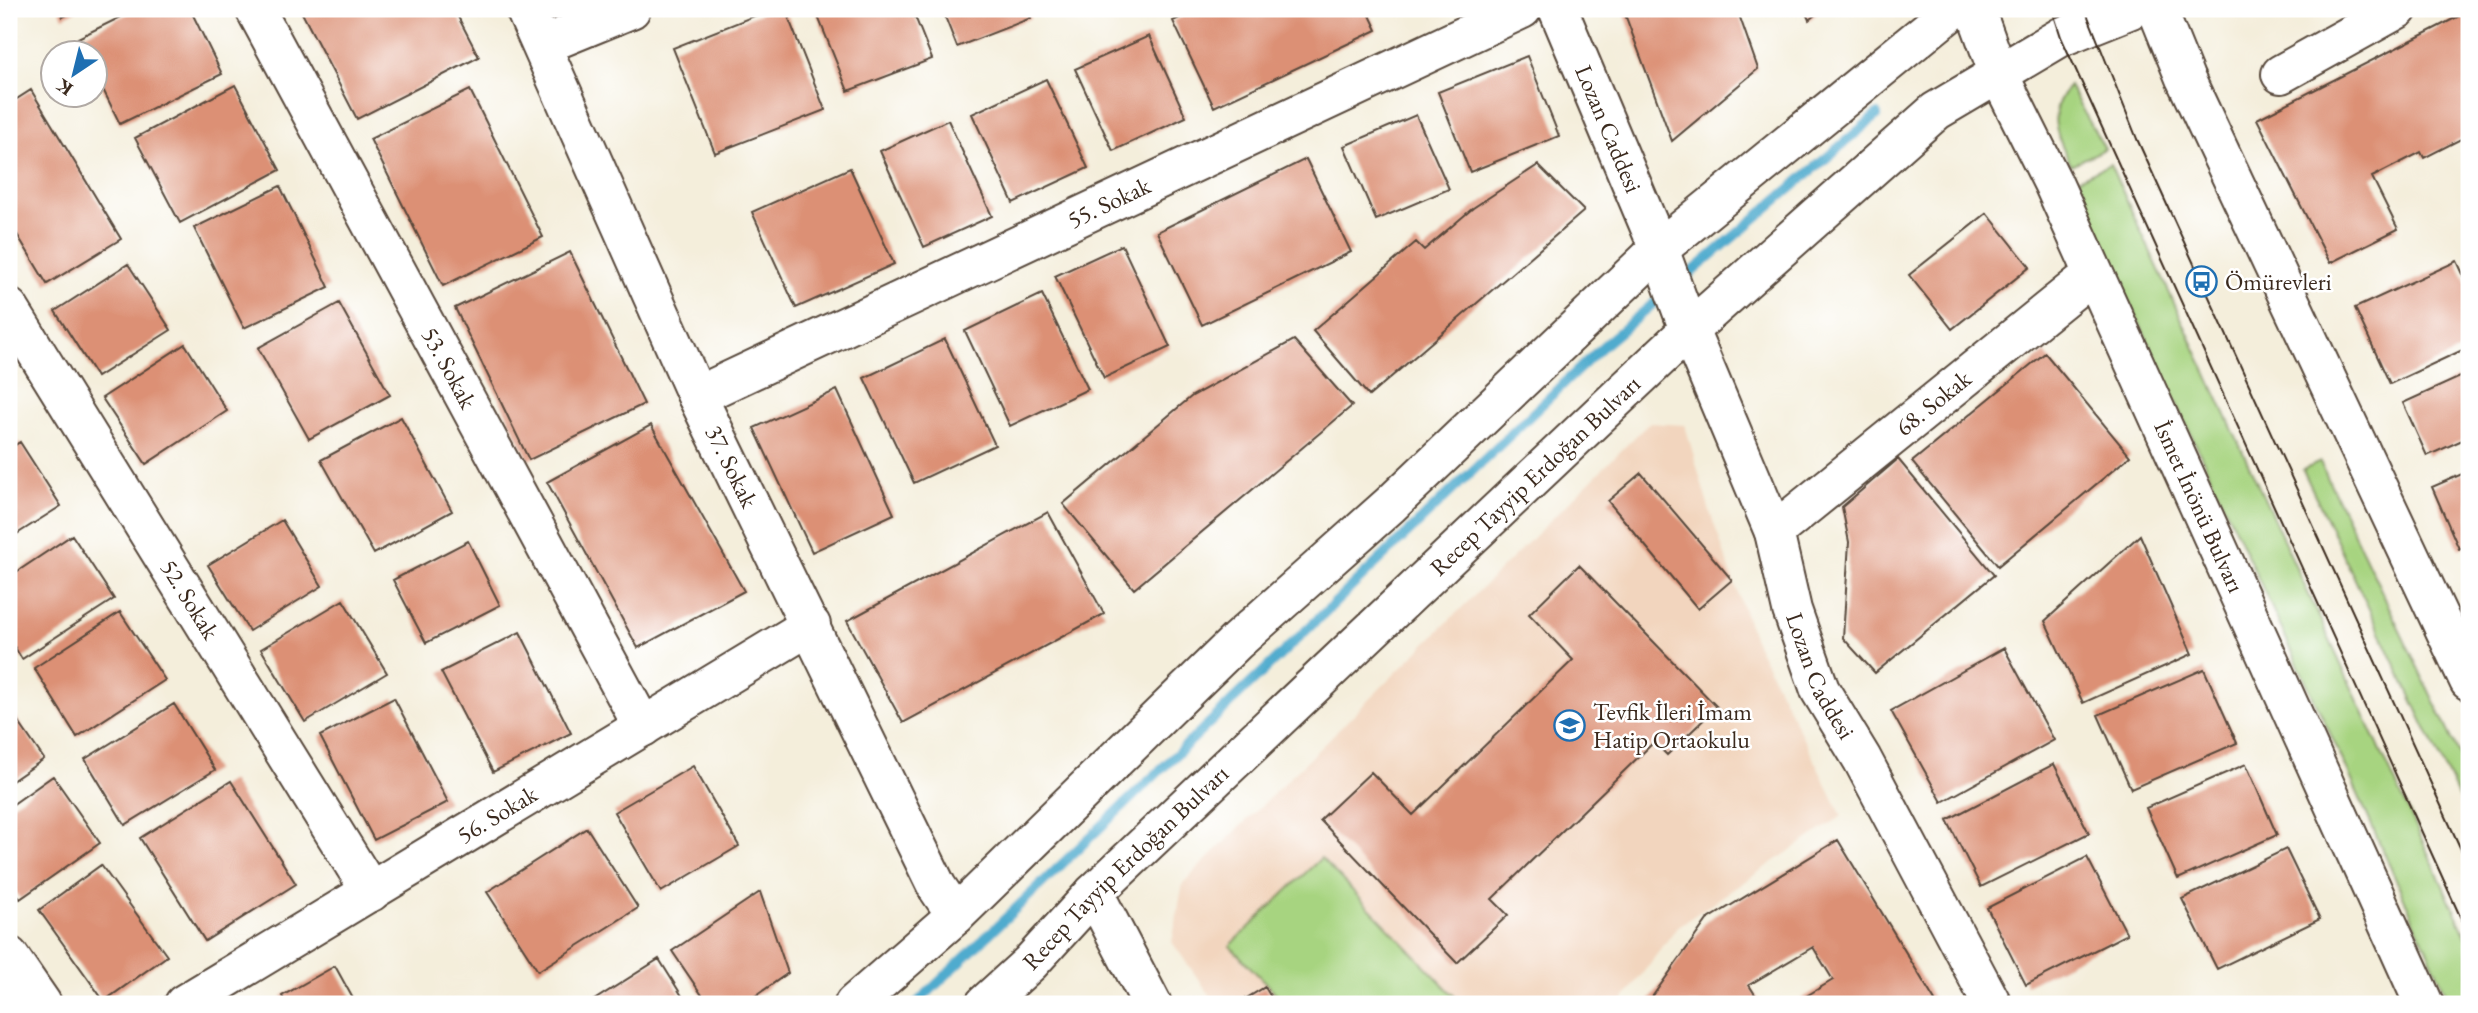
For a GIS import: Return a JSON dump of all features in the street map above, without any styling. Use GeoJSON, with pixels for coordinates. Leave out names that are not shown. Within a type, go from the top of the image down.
{"type":"FeatureCollection","features":[{"type":"Feature","properties":{"kind":"main road","name":"53. Sokak"},"geometry":{"type":"LineString","coordinates":[[255,9],[643,727]]}},
{"type":"Feature","properties":{"kind":"main road","name":"37. Sokak"},"geometry":{"type":"LineString","coordinates":[[525,9],[697,396],[937,887],[956,915]]}},
{"type":"Feature","properties":{"kind":"main road"},"geometry":{"type":"LineString","coordinates":[[543,45],[631,9]]}},
{"type":"Feature","properties":{"kind":"main road","name":"55. Sokak"},"geometry":{"type":"LineString","coordinates":[[697,396],[1522,9]]}},
{"type":"Feature","properties":{"kind":"main road","name":"Lozan Caddesi"},"geometry":{"type":"LineString","coordinates":[[1558,9],[1662,255],[1685,321],[1774,532],[1792,611],[1820,690],[1862,759],[1992,1004]]}},
{"type":"Feature","properties":{"kind":"main road"},"geometry":{"type":"LineString","coordinates":[[854,1004],[956,915],[1237,641],[1390,505],[1662,255],[1954,9]]}},
{"type":"Feature","properties":{"kind":"main road","name":"İsmet İnönü Bulvarı"},"geometry":{"type":"LineString","coordinates":[[1975,9],[1999,75],[2094,274],[2424,1004]]}},
{"type":"Feature","properties":{"kind":"main road","name":"Recep Tayyip Erdoğan Bulvarı"},"geometry":{"type":"LineString","coordinates":[[985,1004],[1030,963],[1094,893],[1685,321],[1936,111],[2061,37],[2131,9]]}},
{"type":"Feature","properties":{"kind":"main road"},"geometry":{"type":"LineString","coordinates":[[2157,9],[2185,78],[2469,681]]}},
{"type":"Feature","properties":{"kind":"main road"},"geometry":{"type":"LineString","coordinates":[[2281,74],[2398,9]]}},
{"type":"Feature","properties":{"kind":"main road","name":"68. Sokak"},"geometry":{"type":"LineString","coordinates":[[1774,532],[2094,274]]}},
{"type":"Feature","properties":{"kind":"main road","name":"52. Sokak"},"geometry":{"type":"LineString","coordinates":[[9,308],[371,891]]}},
{"type":"Feature","properties":{"kind":"main road","name":"56. Sokak"},"geometry":{"type":"LineString","coordinates":[[184,1004],[811,625]]}},
{"type":"Feature","properties":{"kind":"main road"},"geometry":{"type":"LineString","coordinates":[[1094,893],[1152,1004]]}},
{"type":"Feature","properties":{"kind":"main road"},"geometry":{"type":"LineString","coordinates":[[9,956],[42,1004]]}},
{"type":"Feature","properties":{"kind":"shaded area","name":"Tevfik İleri İmam Hatip Ortaokulu"},"geometry":{"type":"Polygon","coordinates":[[[1649,423],[1685,425],[1709,509],[1753,637],[1842,816],[1677,927],[1620,1004],[1216,1004],[1172,942],[1183,883],[1649,423]]]}},
{"type":"Feature","properties":{"kind":"green space"},"geometry":{"type":"Polygon","coordinates":[[[2069,86],[2105,149],[2071,165],[2061,145],[2055,115],[2057,106],[2069,86]]]}},
{"type":"Feature","properties":{"kind":"green space"},"geometry":{"type":"Polygon","coordinates":[[[2110,164],[2469,942],[2469,1004],[2451,1004],[2349,774],[2111,262],[2076,180],[2110,164]]]}},
{"type":"Feature","properties":{"kind":"green space"},"geometry":{"type":"Polygon","coordinates":[[[2320,462],[2469,775],[2469,819],[2303,470],[2320,462]]]}},
{"type":"Feature","properties":{"kind":"green space"},"geometry":{"type":"Polygon","coordinates":[[[1321,858],[1462,1004],[1286,1004],[1230,946],[1321,858]]]}},
{"type":"Feature","properties":{"kind":"building"},"geometry":{"type":"Polygon","coordinates":[[[59,9],[79,9],[63,17],[59,9]]]}},
{"type":"Feature","properties":{"kind":"building"},"geometry":{"type":"Polygon","coordinates":[[[137,9],[190,9],[222,74],[120,124],[108,100],[108,38],[78,38],[137,9]]]}},
{"type":"Feature","properties":{"kind":"building"},"geometry":{"type":"Polygon","coordinates":[[[300,9],[454,9],[479,57],[357,119],[300,9]]]}},
{"type":"Feature","properties":{"kind":"building"},"geometry":{"type":"Polygon","coordinates":[[[772,9],[785,9],[825,110],[715,153],[673,48],[772,9]]]}},
{"type":"Feature","properties":{"kind":"building"},"geometry":{"type":"Polygon","coordinates":[[[815,9],[912,9],[932,59],[848,91],[815,9]]]}},
{"type":"Feature","properties":{"kind":"building"},"geometry":{"type":"Polygon","coordinates":[[[942,9],[1027,9],[1031,18],[957,47],[942,9]]]}},
{"type":"Feature","properties":{"kind":"building"},"geometry":{"type":"Polygon","coordinates":[[[1198,9],[1367,9],[1377,30],[1214,107],[1173,21],[1198,9]]]}},
{"type":"Feature","properties":{"kind":"building"},"geometry":{"type":"Polygon","coordinates":[[[1623,9],[1737,9],[1758,69],[1672,141],[1623,9]]]}},
{"type":"Feature","properties":{"kind":"building"},"geometry":{"type":"Polygon","coordinates":[[[1804,9],[1822,9],[1809,20],[1804,9]]]}},
{"type":"Feature","properties":{"kind":"building"},"geometry":{"type":"Polygon","coordinates":[[[2469,11],[2469,135],[2424,158],[2421,152],[2372,177],[2398,229],[2330,263],[2257,119],[2469,11]]]}},
{"type":"Feature","properties":{"kind":"building"},"geometry":{"type":"Polygon","coordinates":[[[1149,36],[1186,117],[1113,151],[1075,69],[1149,36]]]}},
{"type":"Feature","properties":{"kind":"building"},"geometry":{"type":"Polygon","coordinates":[[[1527,56],[1559,136],[1470,172],[1438,92],[1527,56]]]}},
{"type":"Feature","properties":{"kind":"building"},"geometry":{"type":"Polygon","coordinates":[[[1046,79],[1088,168],[1013,203],[972,114],[1046,79]]]}},
{"type":"Feature","properties":{"kind":"building"},"geometry":{"type":"Polygon","coordinates":[[[235,85],[280,170],[180,223],[135,138],[235,85]]]}},
{"type":"Feature","properties":{"kind":"building"},"geometry":{"type":"Polygon","coordinates":[[[31,90],[38,102],[38,108],[42,108],[121,239],[47,284],[9,221],[9,104],[31,90]]]}},
{"type":"Feature","properties":{"kind":"building"},"geometry":{"type":"Polygon","coordinates":[[[470,90],[543,237],[443,286],[370,139],[470,90]]]}},
{"type":"Feature","properties":{"kind":"building"},"geometry":{"type":"Polygon","coordinates":[[[1416,115],[1449,189],[1376,220],[1344,146],[1416,115]]]}},
{"type":"Feature","properties":{"kind":"building"},"geometry":{"type":"Polygon","coordinates":[[[948,120],[992,216],[924,247],[880,151],[948,120]]]}},
{"type":"Feature","properties":{"kind":"building"},"geometry":{"type":"Polygon","coordinates":[[[1306,159],[1351,252],[1202,325],[1157,232],[1306,159]]]}},
{"type":"Feature","properties":{"kind":"building"},"geometry":{"type":"Polygon","coordinates":[[[1538,165],[1584,211],[1369,396],[1313,331],[1416,242],[1424,250],[1473,208],[1538,165]]]}},
{"type":"Feature","properties":{"kind":"building"},"geometry":{"type":"Polygon","coordinates":[[[850,168],[894,264],[796,308],[752,212],[850,168]]]}},
{"type":"Feature","properties":{"kind":"building"},"geometry":{"type":"Polygon","coordinates":[[[280,186],[329,287],[244,328],[194,228],[280,186]]]}},
{"type":"Feature","properties":{"kind":"building"},"geometry":{"type":"Polygon","coordinates":[[[1987,213],[2030,267],[1952,329],[1909,275],[1987,213]]]}},
{"type":"Feature","properties":{"kind":"building"},"geometry":{"type":"Polygon","coordinates":[[[1122,245],[1170,347],[1104,378],[1055,276],[1122,245]]]}},
{"type":"Feature","properties":{"kind":"building"},"geometry":{"type":"Polygon","coordinates":[[[570,252],[644,404],[529,460],[455,308],[570,252]]]}},
{"type":"Feature","properties":{"kind":"building"},"geometry":{"type":"Polygon","coordinates":[[[2457,261],[2469,287],[2469,347],[2390,384],[2355,308],[2457,261]]]}},
{"type":"Feature","properties":{"kind":"building"},"geometry":{"type":"Polygon","coordinates":[[[128,264],[171,330],[97,377],[55,311],[128,264]]]}},
{"type":"Feature","properties":{"kind":"building"},"geometry":{"type":"Polygon","coordinates":[[[1042,294],[1088,389],[1010,426],[965,331],[1042,294]]]}},
{"type":"Feature","properties":{"kind":"building"},"geometry":{"type":"Polygon","coordinates":[[[339,303],[390,395],[309,439],[258,348],[339,303]]]}},
{"type":"Feature","properties":{"kind":"building"},"geometry":{"type":"Polygon","coordinates":[[[945,339],[995,445],[914,483],[864,378],[945,339]]]}},
{"type":"Feature","properties":{"kind":"building"},"geometry":{"type":"Polygon","coordinates":[[[1294,340],[1352,406],[1134,589],[1063,504],[1192,396],[1294,340]]]}},
{"type":"Feature","properties":{"kind":"building"},"geometry":{"type":"Polygon","coordinates":[[[185,344],[227,411],[146,464],[102,398],[185,344]]]}},
{"type":"Feature","properties":{"kind":"building"},"geometry":{"type":"Polygon","coordinates":[[[2045,353],[2130,456],[1998,566],[1912,462],[2045,353]]]}},
{"type":"Feature","properties":{"kind":"building"},"geometry":{"type":"Polygon","coordinates":[[[2469,373],[2469,437],[2427,456],[2403,403],[2469,373]]]}},
{"type":"Feature","properties":{"kind":"building"},"geometry":{"type":"Polygon","coordinates":[[[837,390],[894,514],[812,552],[754,428],[837,390]]]}},
{"type":"Feature","properties":{"kind":"building"},"geometry":{"type":"Polygon","coordinates":[[[401,417],[452,511],[374,554],[321,460],[401,417]]]}},
{"type":"Feature","properties":{"kind":"building"},"geometry":{"type":"Polygon","coordinates":[[[651,425],[744,591],[638,648],[547,482],[651,425]]]}},
{"type":"Feature","properties":{"kind":"building"},"geometry":{"type":"Polygon","coordinates":[[[20,442],[61,506],[9,539],[9,449],[20,442]]]}},
{"type":"Feature","properties":{"kind":"building"},"geometry":{"type":"Polygon","coordinates":[[[1898,459],[1994,575],[1875,673],[1843,638],[1849,542],[1842,507],[1898,459]]]}},
{"type":"Feature","properties":{"kind":"building"},"geometry":{"type":"Polygon","coordinates":[[[2469,471],[2469,544],[2459,549],[2432,487],[2469,471]]]}},
{"type":"Feature","properties":{"kind":"building"},"geometry":{"type":"Polygon","coordinates":[[[1641,473],[1732,580],[1698,609],[1608,501],[1641,473]]]}},
{"type":"Feature","properties":{"kind":"building"},"geometry":{"type":"Polygon","coordinates":[[[1048,512],[1104,614],[903,723],[847,621],[1048,512]]]}},
{"type":"Feature","properties":{"kind":"building"},"geometry":{"type":"Polygon","coordinates":[[[282,520],[322,586],[249,631],[208,565],[282,520]]]}},
{"type":"Feature","properties":{"kind":"building"},"geometry":{"type":"Polygon","coordinates":[[[72,535],[114,599],[22,659],[9,638],[9,577],[72,535]]]}},
{"type":"Feature","properties":{"kind":"building"},"geometry":{"type":"Polygon","coordinates":[[[2140,535],[2192,654],[2083,703],[2045,621],[2140,535]]]}},
{"type":"Feature","properties":{"kind":"building"},"geometry":{"type":"Polygon","coordinates":[[[468,541],[500,605],[426,643],[393,580],[468,541]]]}},
{"type":"Feature","properties":{"kind":"building"},"geometry":{"type":"Polygon","coordinates":[[[1579,565],[1717,707],[1667,755],[1654,742],[1492,899],[1508,915],[1457,963],[1320,820],[1371,772],[1413,815],[1573,660],[1529,614],[1579,565]]]}},
{"type":"Feature","properties":{"kind":"building"},"geometry":{"type":"Polygon","coordinates":[[[343,600],[387,673],[305,722],[261,649],[343,600]]]}},
{"type":"Feature","properties":{"kind":"building"},"geometry":{"type":"Polygon","coordinates":[[[120,612],[165,680],[77,737],[34,668],[120,612]]]}},
{"type":"Feature","properties":{"kind":"building"},"geometry":{"type":"Polygon","coordinates":[[[520,632],[571,733],[493,772],[441,672],[520,632]]]}},
{"type":"Feature","properties":{"kind":"building"},"geometry":{"type":"Polygon","coordinates":[[[2004,648],[2054,740],[1942,802],[1891,711],[2004,648]]]}},
{"type":"Feature","properties":{"kind":"building"},"geometry":{"type":"Polygon","coordinates":[[[2204,669],[2237,743],[2131,789],[2098,715],[2204,669]]]}},
{"type":"Feature","properties":{"kind":"building"},"geometry":{"type":"Polygon","coordinates":[[[394,698],[448,802],[374,840],[320,736],[394,698]]]}},
{"type":"Feature","properties":{"kind":"building"},"geometry":{"type":"Polygon","coordinates":[[[174,704],[215,770],[125,825],[85,759],[174,704]]]}},
{"type":"Feature","properties":{"kind":"building"},"geometry":{"type":"Polygon","coordinates":[[[9,708],[44,759],[9,783],[9,708]]]}},
{"type":"Feature","properties":{"kind":"building"},"geometry":{"type":"Polygon","coordinates":[[[2054,764],[2089,833],[1981,887],[1947,820],[2054,764]]]}},
{"type":"Feature","properties":{"kind":"building"},"geometry":{"type":"Polygon","coordinates":[[[2246,764],[2277,835],[2178,879],[2146,808],[2246,764]]]}},
{"type":"Feature","properties":{"kind":"building"},"geometry":{"type":"Polygon","coordinates":[[[693,766],[739,846],[661,892],[614,812],[693,766]]]}},
{"type":"Feature","properties":{"kind":"building"},"geometry":{"type":"Polygon","coordinates":[[[53,776],[100,843],[20,899],[9,882],[9,807],[53,776]]]}},
{"type":"Feature","properties":{"kind":"building"},"geometry":{"type":"Polygon","coordinates":[[[231,781],[296,884],[205,941],[140,838],[231,781]]]}},
{"type":"Feature","properties":{"kind":"building"},"geometry":{"type":"Polygon","coordinates":[[[587,828],[638,908],[538,971],[487,892],[587,828]]]}},
{"type":"Feature","properties":{"kind":"building"},"geometry":{"type":"Polygon","coordinates":[[[1838,840],[1935,1001],[1930,1004],[1793,1004],[1833,980],[1813,947],[1749,985],[1761,1004],[1647,1004],[1707,920],[1838,840]]]}},
{"type":"Feature","properties":{"kind":"building"},"geometry":{"type":"Polygon","coordinates":[[[2286,849],[2320,919],[2217,969],[2182,899],[2286,849]]]}},
{"type":"Feature","properties":{"kind":"building"},"geometry":{"type":"Polygon","coordinates":[[[2087,857],[2127,934],[2026,985],[1987,908],[2087,857]]]}},
{"type":"Feature","properties":{"kind":"building"},"geometry":{"type":"Polygon","coordinates":[[[101,865],[167,956],[104,1001],[39,910],[101,865]]]}},
{"type":"Feature","properties":{"kind":"building"},"geometry":{"type":"Polygon","coordinates":[[[760,892],[788,973],[744,1004],[708,1004],[672,951],[760,892]]]}},
{"type":"Feature","properties":{"kind":"building"},"geometry":{"type":"Polygon","coordinates":[[[659,959],[687,1004],[588,1004],[659,959]]]}},
{"type":"Feature","properties":{"kind":"building"},"geometry":{"type":"Polygon","coordinates":[[[335,966],[356,1004],[286,1004],[282,996],[335,966]]]}},
{"type":"Feature","properties":{"kind":"building"},"geometry":{"type":"Polygon","coordinates":[[[1265,987],[1275,1004],[1237,1004],[1265,987]]]}},
{"type":"Feature","properties":{"kind":"waterway"},"geometry":{"type":"LineString","coordinates":[[1679,283],[1877,115]]}},
{"type":"Feature","properties":{"kind":"waterway"},"geometry":{"type":"LineString","coordinates":[[916,1004],[1603,346],[1666,293]]}},
{"type":"Feature","properties":{"kind":"tram line"},"geometry":{"type":"LineString","coordinates":[[2052,9],[2061,37],[2469,936]]}},
{"type":"Feature","properties":{"kind":"tram line"},"geometry":{"type":"LineString","coordinates":[[2085,9],[2137,139],[2469,867]]}},
{"type":"Feature","properties":{"kind":"place","name":"Ömürevleri"},"geometry":{"type":"Point","coordinates":[2202,282]}},
{"type":"Feature","properties":{"kind":"place","name":"Tevfik İleri İmam Hatip Ortaokulu"},"geometry":{"type":"Point","coordinates":[1570,726]}}]}
